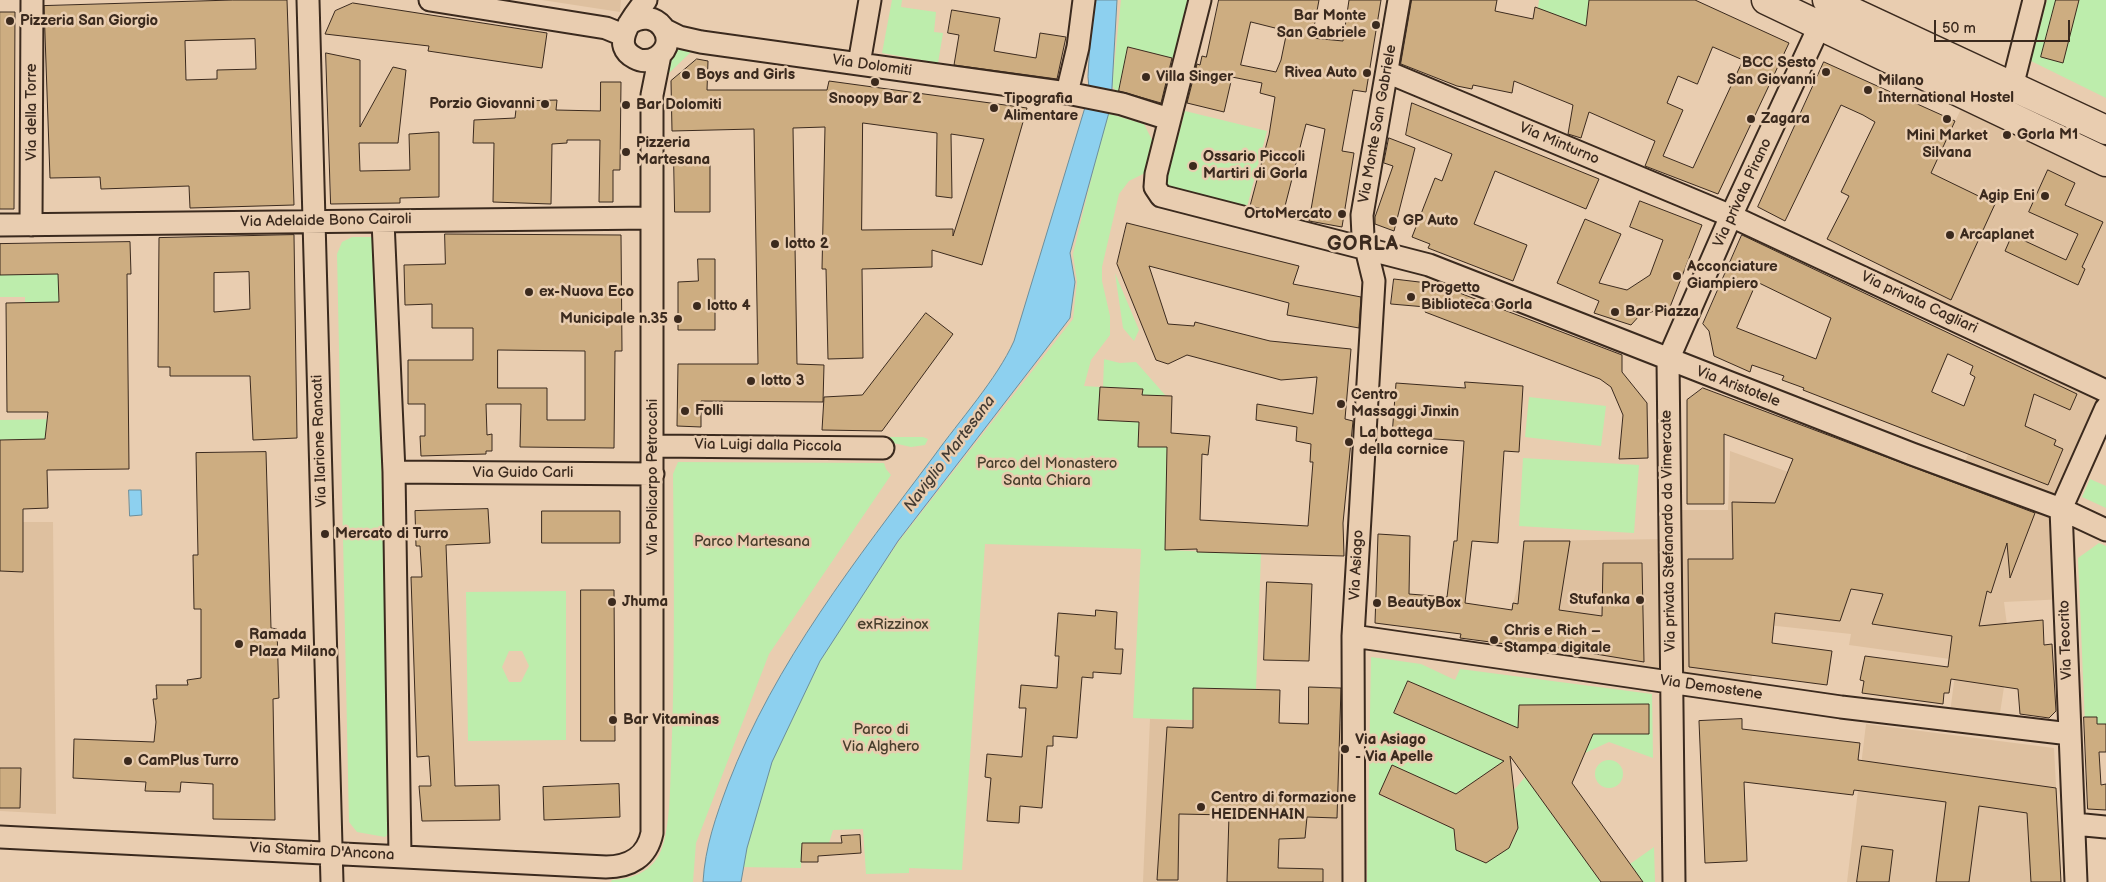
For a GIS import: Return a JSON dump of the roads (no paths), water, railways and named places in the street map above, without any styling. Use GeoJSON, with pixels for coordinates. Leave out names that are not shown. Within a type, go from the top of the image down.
{"type":"FeatureCollection","features":[{"type":"Feature","properties":{"kind":"main road"},"geometry":{"type":"LineString","coordinates":[[1766,0],[2106,162]]}},
{"type":"Feature","properties":{"kind":"main road"},"geometry":{"type":"LineString","coordinates":[[1829,1],[2106,130]]}},
{"type":"Feature","properties":{"kind":"street","name":"Via della Torre"},"geometry":{"type":"LineString","coordinates":[[31,225],[32,0]]}},
{"type":"Feature","properties":{"kind":"street","name":"Via Ilarione Rancati"},"geometry":{"type":"LineString","coordinates":[[308,0],[332,882]]}},
{"type":"Feature","properties":{"kind":"street"},"geometry":{"type":"LineString","coordinates":[[430,0],[626,30]]}},
{"type":"Feature","properties":{"kind":"street"},"geometry":{"type":"LineString","coordinates":[[646,0],[626,30],[627,50],[634,58],[646,61],[660,55],[666,46],[662,27],[651,0]]}},
{"type":"Feature","properties":{"kind":"street"},"geometry":{"type":"LineString","coordinates":[[859,64],[870,0]]}},
{"type":"Feature","properties":{"kind":"street"},"geometry":{"type":"LineString","coordinates":[[1074,95],[1084,0]]}},
{"type":"Feature","properties":{"kind":"street"},"geometry":{"type":"LineString","coordinates":[[1169,119],[1200,0]]}},
{"type":"Feature","properties":{"kind":"street","name":"Via Monte San Gabriele"},"geometry":{"type":"LineString","coordinates":[[1367,249],[1364,236],[1363,208],[1399,0]]}},
{"type":"Feature","properties":{"kind":"street"},"geometry":{"type":"LineString","coordinates":[[2012,87],[2034,0]]}},
{"type":"Feature","properties":{"kind":"street","name":"Via privata Pirano"},"geometry":{"type":"LineString","coordinates":[[1668,360],[1820,26],[1829,1]]}},
{"type":"Feature","properties":{"kind":"street","name":"Via Dolomiti"},"geometry":{"type":"LineString","coordinates":[[626,30],[643,18],[653,19],[679,37],[701,42],[1074,95],[1117,103],[1169,119]]}},
{"type":"Feature","properties":{"kind":"street","name":"Via Policarpo Petrocchi"},"geometry":{"type":"LineString","coordinates":[[641,856],[648,846],[652,833],[652,95],[660,55]]}},
{"type":"Feature","properties":{"kind":"street","name":"Via Policarpo Petrocchi"},"geometry":{"type":"LineString","coordinates":[[634,58],[652,95]]}},
{"type":"Feature","properties":{"kind":"street","name":"Via Minturno"},"geometry":{"type":"LineString","coordinates":[[1387,72],[1732,216]]}},
{"type":"Feature","properties":{"kind":"street","name":"Via Aristotele"},"geometry":{"type":"LineString","coordinates":[[1169,119],[1155,183],[1159,193],[1168,199],[1434,267],[1668,360],[2061,509],[2106,530]]}},
{"type":"Feature","properties":{"kind":"street","name":"Via privata Cagliari"},"geometry":{"type":"LineString","coordinates":[[1732,216],[2106,391]]}},
{"type":"Feature","properties":{"kind":"street","name":"Via Adelaide Bono Cairoli"},"geometry":{"type":"LineString","coordinates":[[0,225],[652,218]]}},
{"type":"Feature","properties":{"kind":"street"},"geometry":{"type":"LineString","coordinates":[[383,221],[394,472],[400,856]]}},
{"type":"Feature","properties":{"kind":"street","name":"Via Asiago"},"geometry":{"type":"LineString","coordinates":[[1354,882],[1353,636],[1374,288],[1374,273],[1367,249]]}},
{"type":"Feature","properties":{"kind":"street","name":"Via privata Stefanardo da Vimercate"},"geometry":{"type":"LineString","coordinates":[[1668,360],[1674,882]]}},
{"type":"Feature","properties":{"kind":"street","name":"Via Teocrito"},"geometry":{"type":"LineString","coordinates":[[2076,882],[2061,509],[2106,408]]}},
{"type":"Feature","properties":{"kind":"street","name":"Via Luigi dalla Piccola"},"geometry":{"type":"LineString","coordinates":[[653,446],[882,448]]}},
{"type":"Feature","properties":{"kind":"street","name":"Via Guido Carli"},"geometry":{"type":"LineString","coordinates":[[394,472],[652,474]]}},
{"type":"Feature","properties":{"kind":"street","name":"Via Demostene"},"geometry":{"type":"LineString","coordinates":[[1353,636],[1841,707],[2070,734]]}},
{"type":"Feature","properties":{"kind":"street"},"geometry":{"type":"LineString","coordinates":[[2074,824],[2106,827]]}},
{"type":"Feature","properties":{"kind":"street","name":"Via Stamira D'Ancona"},"geometry":{"type":"LineString","coordinates":[[0,837],[606,867],[622,865],[641,856]]}},
{"type":"Feature","properties":{"kind":"water","name":"Naviglio Martesana"},"geometry":{"type":"Polygon","coordinates":[[[1093,0],[1117,0],[1111,105],[1070,253],[1075,282],[1070,318],[898,541],[820,661],[772,762],[747,848],[741,882],[703,882],[709,844],[719,808],[747,739],[769,696],[847,573],[988,385],[1014,341],[1086,104],[1089,88],[1093,0]]]}},
{"type":"Feature","properties":{"kind":"water"},"geometry":{"type":"Polygon","coordinates":[[[129,490],[141,490],[142,515],[130,516],[129,490]]]}},
{"type":"Feature","properties":{"kind":"place","name":"Pizzeria San Giorgio"},"geometry":{"type":"Point","coordinates":[10,21]}},
{"type":"Feature","properties":{"kind":"place","name":"Bar Monte San Gabriele"},"geometry":{"type":"Point","coordinates":[1376,25]}},
{"type":"Feature","properties":{"kind":"place","name":"BCC Sesto San Giovanni"},"geometry":{"type":"Point","coordinates":[1826,72]}},
{"type":"Feature","properties":{"kind":"place","name":"Rivea Auto"},"geometry":{"type":"Point","coordinates":[1367,73]}},
{"type":"Feature","properties":{"kind":"place","name":"Boys and Girls"},"geometry":{"type":"Point","coordinates":[686,75]}},
{"type":"Feature","properties":{"kind":"place","name":"Villa Singer"},"geometry":{"type":"Point","coordinates":[1146,77]}},
{"type":"Feature","properties":{"kind":"place","name":"Snoopy Bar 2"},"geometry":{"type":"Point","coordinates":[875,82]}},
{"type":"Feature","properties":{"kind":"place","name":"Milano International Hostel"},"geometry":{"type":"Point","coordinates":[1868,90]}},
{"type":"Feature","properties":{"kind":"place","name":"Porzio Giovanni"},"geometry":{"type":"Point","coordinates":[545,104]}},
{"type":"Feature","properties":{"kind":"place","name":"Bar Dolomiti"},"geometry":{"type":"Point","coordinates":[626,105]}},
{"type":"Feature","properties":{"kind":"place","name":"Tipografia Alimentare"},"geometry":{"type":"Point","coordinates":[994,108]}},
{"type":"Feature","properties":{"kind":"place","name":"Zagara"},"geometry":{"type":"Point","coordinates":[1751,119]}},
{"type":"Feature","properties":{"kind":"place","name":"Mini Market Silvana"},"geometry":{"type":"Point","coordinates":[1947,119]}},
{"type":"Feature","properties":{"kind":"place","name":"Gorla M1"},"geometry":{"type":"Point","coordinates":[2007,135]}},
{"type":"Feature","properties":{"kind":"place","name":"Pizzeria Martesana"},"geometry":{"type":"Point","coordinates":[626,152]}},
{"type":"Feature","properties":{"kind":"place","name":"Ossario Piccoli Martiri di Gorla"},"geometry":{"type":"Point","coordinates":[1193,166]}},
{"type":"Feature","properties":{"kind":"place","name":"Agip Eni"},"geometry":{"type":"Point","coordinates":[2045,196]}},
{"type":"Feature","properties":{"kind":"place","name":"OrtoMercato"},"geometry":{"type":"Point","coordinates":[1342,214]}},
{"type":"Feature","properties":{"kind":"place","name":"GP Auto"},"geometry":{"type":"Point","coordinates":[1393,221]}},
{"type":"Feature","properties":{"kind":"place","name":"Arcaplanet"},"geometry":{"type":"Point","coordinates":[1950,235]}},
{"type":"Feature","properties":{"kind":"place","name":"lotto 2"},"geometry":{"type":"Point","coordinates":[775,244]}},
{"type":"Feature","properties":{"kind":"place","name":"Acconciature Giampiero"},"geometry":{"type":"Point","coordinates":[1677,276]}},
{"type":"Feature","properties":{"kind":"place","name":"ex-Nuova Eco"},"geometry":{"type":"Point","coordinates":[529,292]}},
{"type":"Feature","properties":{"kind":"place","name":"Progetto Biblioteca Gorla"},"geometry":{"type":"Point","coordinates":[1411,297]}},
{"type":"Feature","properties":{"kind":"place","name":"lotto 4"},"geometry":{"type":"Point","coordinates":[697,306]}},
{"type":"Feature","properties":{"kind":"place","name":"Bar Piazza"},"geometry":{"type":"Point","coordinates":[1615,312]}},
{"type":"Feature","properties":{"kind":"place","name":"Municipale n.35"},"geometry":{"type":"Point","coordinates":[678,319]}},
{"type":"Feature","properties":{"kind":"place","name":"lotto 3"},"geometry":{"type":"Point","coordinates":[751,381]}},
{"type":"Feature","properties":{"kind":"place","name":"Centro Massaggi Jinxin"},"geometry":{"type":"Point","coordinates":[1341,404]}},
{"type":"Feature","properties":{"kind":"place","name":"Folli"},"geometry":{"type":"Point","coordinates":[685,411]}},
{"type":"Feature","properties":{"kind":"place","name":"La bottega della cornice"},"geometry":{"type":"Point","coordinates":[1349,442]}},
{"type":"Feature","properties":{"kind":"place","name":"Mercato di Turro"},"geometry":{"type":"Point","coordinates":[325,534]}},
{"type":"Feature","properties":{"kind":"place","name":"Stufanka"},"geometry":{"type":"Point","coordinates":[1640,600]}},
{"type":"Feature","properties":{"kind":"place","name":"Jhuma"},"geometry":{"type":"Point","coordinates":[612,602]}},
{"type":"Feature","properties":{"kind":"place","name":"BeautyBox"},"geometry":{"type":"Point","coordinates":[1377,603]}},
{"type":"Feature","properties":{"kind":"place","name":"Chris e Rich – Stampa digitale"},"geometry":{"type":"Point","coordinates":[1494,640]}},
{"type":"Feature","properties":{"kind":"place","name":"Ramada Plaza Milano"},"geometry":{"type":"Point","coordinates":[239,644]}},
{"type":"Feature","properties":{"kind":"place","name":"Bar Vitaminas"},"geometry":{"type":"Point","coordinates":[613,720]}},
{"type":"Feature","properties":{"kind":"place","name":"Via Asiago - Via Apelle"},"geometry":{"type":"Point","coordinates":[1345,749]}},
{"type":"Feature","properties":{"kind":"place","name":"CamPlus Turro"},"geometry":{"type":"Point","coordinates":[128,761]}},
{"type":"Feature","properties":{"kind":"place","name":"Centro di formazione HEIDENHAIN"},"geometry":{"type":"Point","coordinates":[1201,807]}},
{"type":"Feature","properties":{"kind":"district","name":"GORLA"},"geometry":{"type":"Point","coordinates":[1363,245]}},
{"type":"Feature","properties":{"kind":"park label","name":"Parco del Monastero Santa Chiara"},"geometry":{"type":"Point","coordinates":[1047,472]}},
{"type":"Feature","properties":{"kind":"park label","name":"Parco Martesana"},"geometry":{"type":"Point","coordinates":[752,542]}},
{"type":"Feature","properties":{"kind":"park label","name":"exRizzinox"},"geometry":{"type":"Point","coordinates":[893,625]}},
{"type":"Feature","properties":{"kind":"park label","name":"Parco di Via Alghero"},"geometry":{"type":"Point","coordinates":[881,738]}}]}
